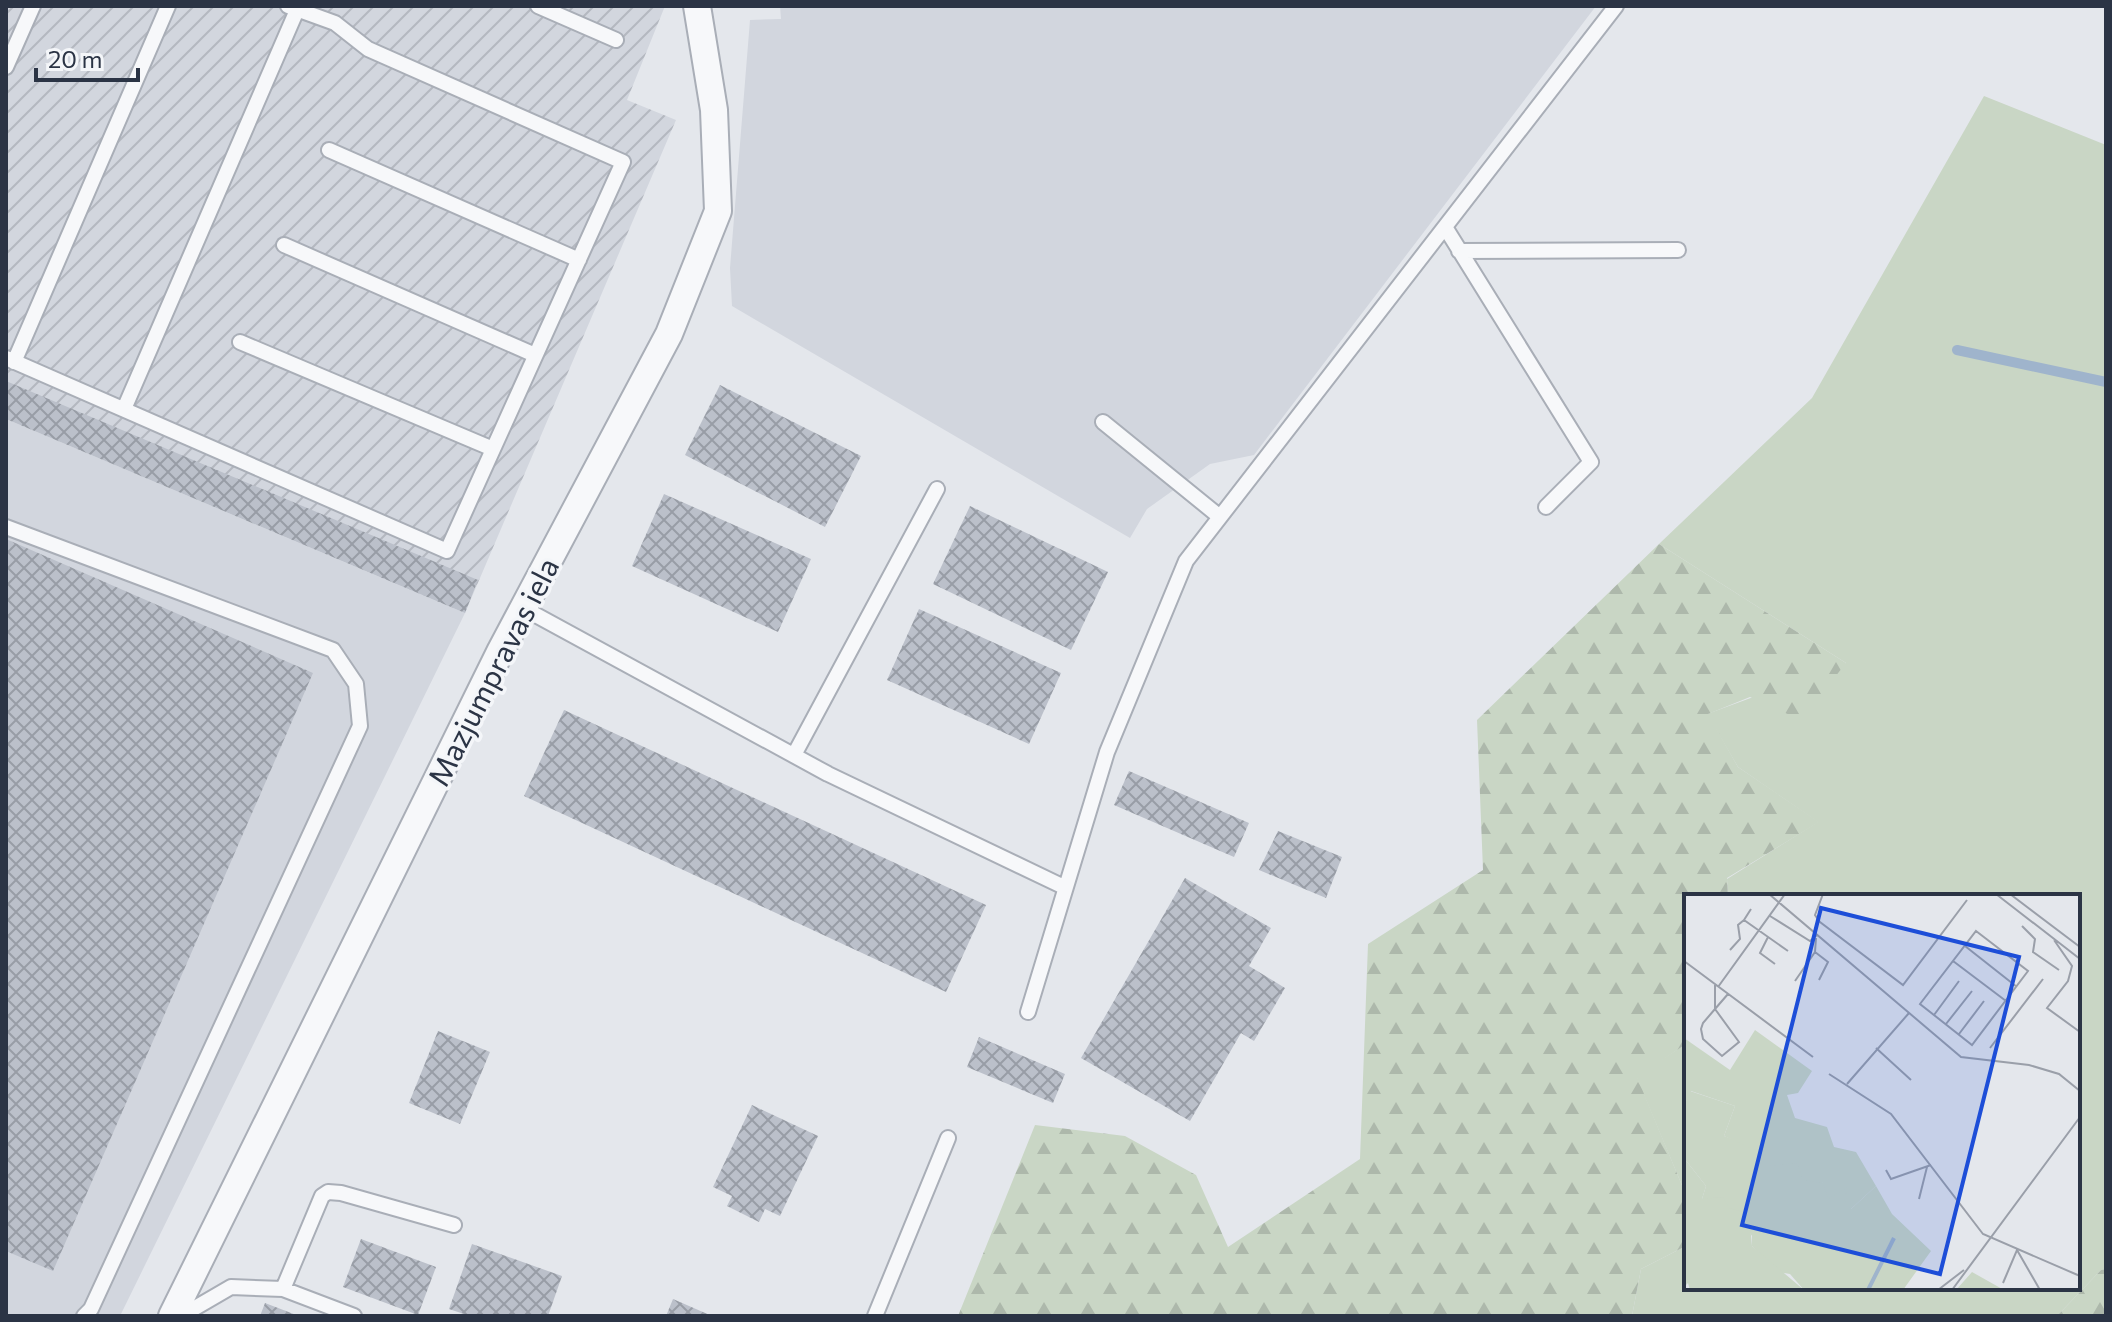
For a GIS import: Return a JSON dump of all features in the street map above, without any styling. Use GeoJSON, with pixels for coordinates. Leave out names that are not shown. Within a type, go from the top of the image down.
{"type":"FeatureCollection","features":[{"type":"Feature","properties":{"kind":"street","name":"Mazjumpravas iela"},"geometry":{"type":"LineString","coordinates":[[183,1313],[523,608],[669,334],[718,211],[714,110],[697,6]]}},
{"type":"Feature","properties":{"kind":"lane"},"geometry":{"type":"LineString","coordinates":[[6,67],[33,6]]}},
{"type":"Feature","properties":{"kind":"lane"},"geometry":{"type":"LineString","coordinates":[[124,409],[293,8],[323,12],[368,49],[623,162],[447,551],[10,360],[168,6]]}},
{"type":"Feature","properties":{"kind":"lane"},"geometry":{"type":"LineString","coordinates":[[538,6],[616,40]]}},
{"type":"Feature","properties":{"kind":"lane"},"geometry":{"type":"LineString","coordinates":[[1028,1012],[1107,752],[1186,561],[1616,6]]}},
{"type":"Feature","properties":{"kind":"lane"},"geometry":{"type":"LineString","coordinates":[[329,150],[579,260]]}},
{"type":"Feature","properties":{"kind":"lane"},"geometry":{"type":"LineString","coordinates":[[1445,227],[1591,462],[1546,507]]}},
{"type":"Feature","properties":{"kind":"lane"},"geometry":{"type":"LineString","coordinates":[[284,245],[535,355]]}},
{"type":"Feature","properties":{"kind":"lane"},"geometry":{"type":"LineString","coordinates":[[1459,251],[1678,250]]}},
{"type":"Feature","properties":{"kind":"lane"},"geometry":{"type":"LineString","coordinates":[[240,342],[493,449]]}},
{"type":"Feature","properties":{"kind":"lane"},"geometry":{"type":"LineString","coordinates":[[1103,422],[1220,517]]}},
{"type":"Feature","properties":{"kind":"lane"},"geometry":{"type":"LineString","coordinates":[[794,755],[937,489]]}},
{"type":"Feature","properties":{"kind":"lane"},"geometry":{"type":"LineString","coordinates":[[6,527],[333,650],[356,684],[360,726],[91,1309],[84,1316]]}},
{"type":"Feature","properties":{"kind":"lane"},"geometry":{"type":"LineString","coordinates":[[523,608],[841,781],[1064,887]]}},
{"type":"Feature","properties":{"kind":"lane"},"geometry":{"type":"LineString","coordinates":[[875,1316],[948,1138]]}},
{"type":"Feature","properties":{"kind":"lane"},"geometry":{"type":"LineString","coordinates":[[283,1289],[316,1208],[328,1192],[454,1225]]}},
{"type":"Feature","properties":{"kind":"lane"},"geometry":{"type":"LineString","coordinates":[[183,1313],[231,1287],[283,1289],[354,1316]]}},
{"type":"Feature","properties":{"kind":"shaded area"},"geometry":{"type":"Polygon","coordinates":[[[6,6],[665,6],[627,100],[676,120],[465,613],[6,418],[6,6]]]}},
{"type":"Feature","properties":{"kind":"shaded area"},"geometry":{"type":"Polygon","coordinates":[[[780,6],[1596,6],[1254,455],[1210,464],[1147,509],[1130,538],[732,306],[730,268],[750,20],[781,19],[780,6]]]}},
{"type":"Feature","properties":{"kind":"shaded area"},"geometry":{"type":"Polygon","coordinates":[[[6,419],[465,613],[120,1316],[6,1316],[6,419]]]}},
{"type":"Feature","properties":{"kind":"green space"},"geometry":{"type":"Polygon","coordinates":[[[1984,96],[2106,145],[2106,1269],[2101,1270],[2057,1316],[1632,1316],[1641,1269],[1684,1247],[1684,1290],[2080,1290],[2080,894],[1728,894],[1727,879],[1818,822],[1738,767],[1707,714],[1846,663],[1659,544],[1812,398],[1984,96]]]}},
{"type":"Feature","properties":{"kind":"green space"},"geometry":{"type":"Polygon","coordinates":[[[1659,544],[1846,663],[1801,720],[1750,697],[1708,714],[1738,767],[1819,822],[1727,878],[1728,894],[1684,894],[1684,1045],[1637,1077],[1684,1190],[1684,1247],[1641,1269],[1632,1316],[958,1316],[1035,1125],[1125,1136],[1196,1175],[1228,1247],[1360,1159],[1368,944],[1483,870],[1477,720],[1659,544]]]}},
{"type":"Feature","properties":{"kind":"green space"},"geometry":{"type":"Polygon","coordinates":[[[1684,1045],[1684,1190],[1636,1076],[1684,1045]]]}},
{"type":"Feature","properties":{"kind":"green space"},"geometry":{"type":"Polygon","coordinates":[[[2106,1269],[2106,1316],[2057,1316],[2101,1270],[2106,1269]]]}},
{"type":"Feature","properties":{"kind":"building"},"geometry":{"type":"Polygon","coordinates":[[[6,381],[478,580],[465,613],[6,419],[6,381]]]}},
{"type":"Feature","properties":{"kind":"building"},"geometry":{"type":"Polygon","coordinates":[[[720,385],[861,456],[825,527],[685,455],[720,385]]]}},
{"type":"Feature","properties":{"kind":"building"},"geometry":{"type":"Polygon","coordinates":[[[664,494],[811,559],[778,632],[632,566],[664,494]]]}},
{"type":"Feature","properties":{"kind":"building"},"geometry":{"type":"Polygon","coordinates":[[[970,506],[1108,572],[1071,650],[933,584],[970,506]]]}},
{"type":"Feature","properties":{"kind":"building"},"geometry":{"type":"Polygon","coordinates":[[[6,539],[313,673],[53,1271],[6,1251],[6,539]]]}},
{"type":"Feature","properties":{"kind":"building"},"geometry":{"type":"Polygon","coordinates":[[[919,609],[1061,673],[1029,744],[887,680],[919,609]]]}},
{"type":"Feature","properties":{"kind":"building"},"geometry":{"type":"Polygon","coordinates":[[[564,710],[986,905],[946,992],[524,796],[564,710]]]}},
{"type":"Feature","properties":{"kind":"building"},"geometry":{"type":"Polygon","coordinates":[[[1129,771],[1249,823],[1234,857],[1114,805],[1129,771]]]}},
{"type":"Feature","properties":{"kind":"building"},"geometry":{"type":"Polygon","coordinates":[[[1278,831],[1342,857],[1326,898],[1259,870],[1278,831]]]}},
{"type":"Feature","properties":{"kind":"building"},"geometry":{"type":"Polygon","coordinates":[[[1185,878],[1271,928],[1249,966],[1285,988],[1254,1041],[1241,1033],[1190,1121],[1081,1058],[1185,878]]]}},
{"type":"Feature","properties":{"kind":"building"},"geometry":{"type":"Polygon","coordinates":[[[438,1031],[490,1052],[460,1124],[409,1103],[438,1031]]]}},
{"type":"Feature","properties":{"kind":"building"},"geometry":{"type":"Polygon","coordinates":[[[979,1037],[1065,1074],[1053,1103],[967,1067],[979,1037]]]}},
{"type":"Feature","properties":{"kind":"building"},"geometry":{"type":"Polygon","coordinates":[[[752,1105],[818,1136],[780,1216],[765,1209],[759,1222],[727,1206],[732,1196],[713,1187],[752,1105]]]}},
{"type":"Feature","properties":{"kind":"building"},"geometry":{"type":"Polygon","coordinates":[[[361,1239],[436,1267],[418,1315],[343,1287],[361,1239]]]}},
{"type":"Feature","properties":{"kind":"building"},"geometry":{"type":"Polygon","coordinates":[[[472,1244],[562,1276],[548,1316],[470,1316],[449,1309],[472,1244]]]}},
{"type":"Feature","properties":{"kind":"building"},"geometry":{"type":"Polygon","coordinates":[[[673,1299],[712,1316],[666,1316],[673,1299]]]}},
{"type":"Feature","properties":{"kind":"building"},"geometry":{"type":"Polygon","coordinates":[[[265,1303],[299,1316],[260,1316],[265,1303]]]}},
{"type":"Feature","properties":{"kind":"waterway"},"geometry":{"type":"LineString","coordinates":[[1957,350],[2106,382]]}}]}
